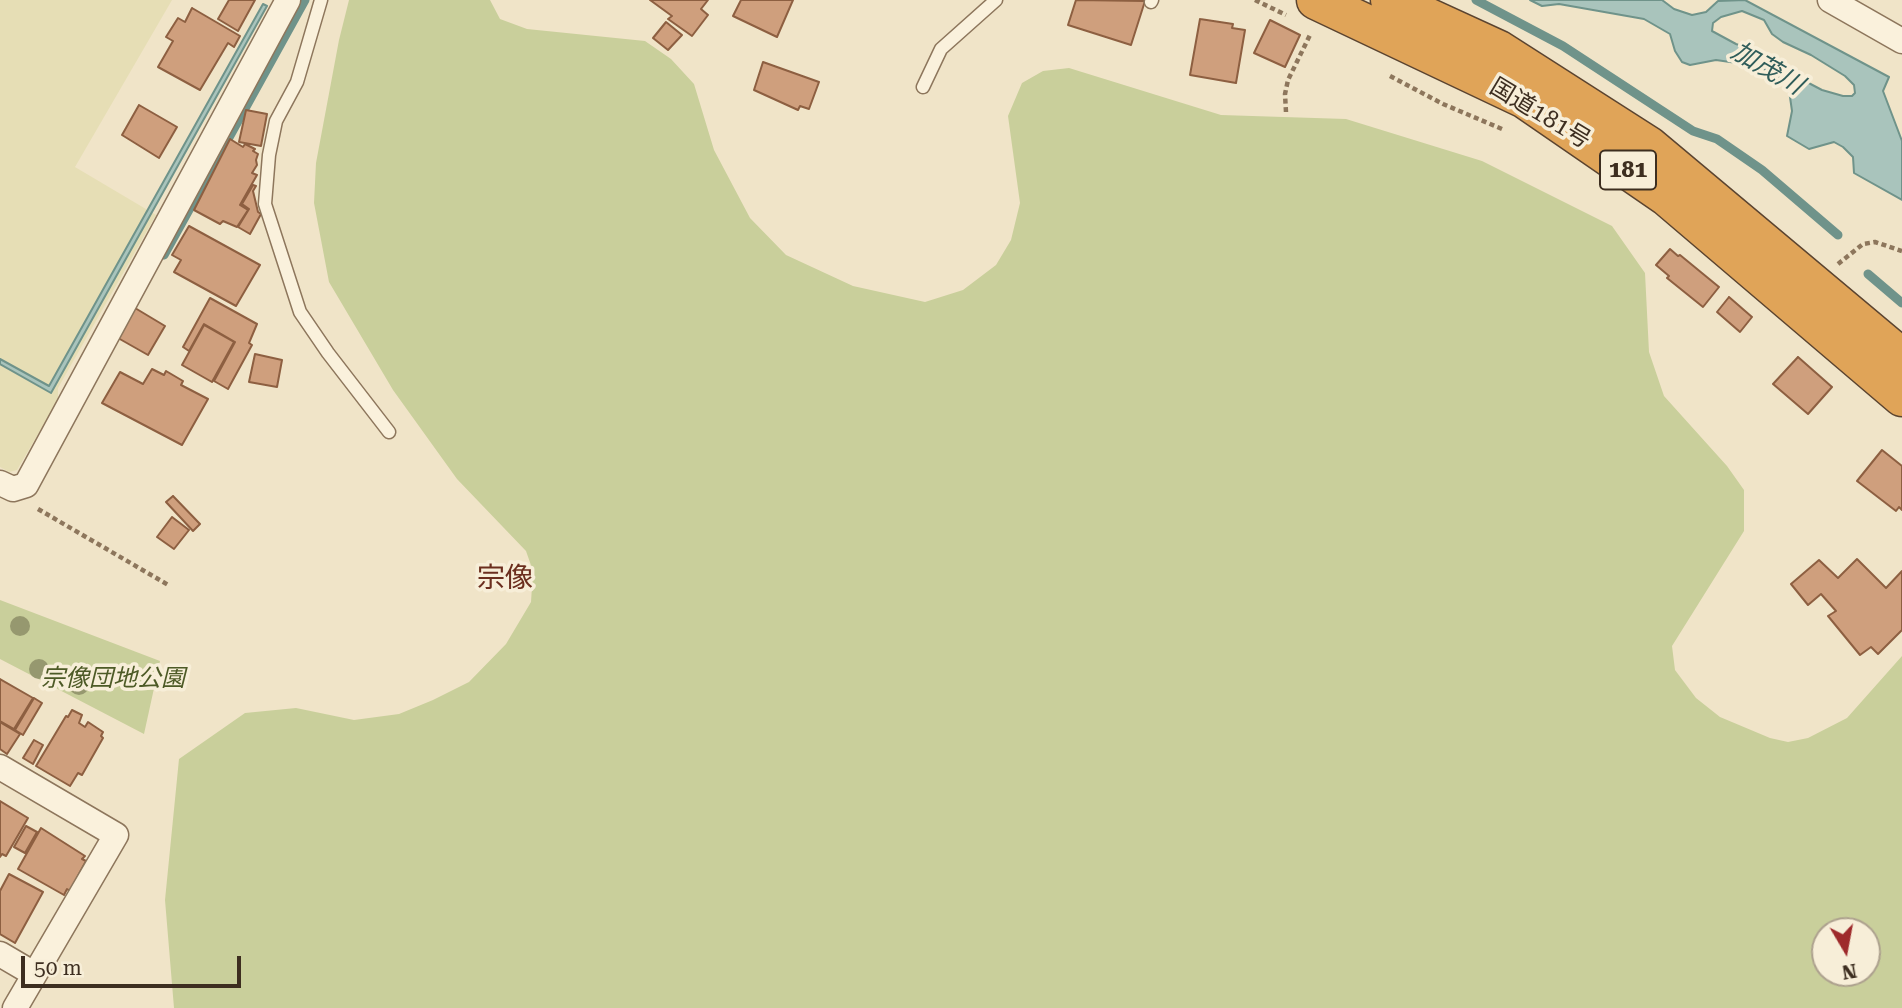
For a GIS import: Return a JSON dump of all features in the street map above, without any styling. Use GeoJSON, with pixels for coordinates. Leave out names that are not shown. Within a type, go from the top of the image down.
{"type":"FeatureCollection","features":[{"type":"Feature","properties":{"kind":"highway","name":"国道181号"},"geometry":{"type":"LineString","coordinates":[[1390,0],[1499,50],[1648,146],[1902,358]]}},
{"type":"Feature","properties":{"kind":"highway","name":"国道181号"},"geometry":{"type":"LineString","coordinates":[[1304,14],[1513,93],[1536,106],[1666,196],[1902,397]]}},
{"type":"Feature","properties":{"kind":"street"},"geometry":{"type":"LineString","coordinates":[[6,486],[26,485],[288,0]]}},
{"type":"Feature","properties":{"kind":"street"},"geometry":{"type":"LineString","coordinates":[[1830,0],[1902,41]]}},
{"type":"Feature","properties":{"kind":"street"},"geometry":{"type":"LineString","coordinates":[[0,767],[116,835],[15,1008]]}},
{"type":"Feature","properties":{"kind":"street"},"geometry":{"type":"LineString","coordinates":[[0,954],[34,974]]}},
{"type":"Feature","properties":{"kind":"lane"},"geometry":{"type":"LineString","coordinates":[[321,0],[297,82],[276,121],[269,155],[265,204],[300,312],[328,354],[389,432]]}},
{"type":"Feature","properties":{"kind":"lane"},"geometry":{"type":"LineString","coordinates":[[923,87],[941,49],[996,0]]}},
{"type":"Feature","properties":{"kind":"path"},"geometry":{"type":"LineString","coordinates":[[1255,0],[1304,14],[1313,30],[1288,80],[1285,94],[1286,112]]}},
{"type":"Feature","properties":{"kind":"path"},"geometry":{"type":"LineString","coordinates":[[1387,74],[1443,104],[1513,132]]}},
{"type":"Feature","properties":{"kind":"path"},"geometry":{"type":"LineString","coordinates":[[1817,287],[1838,264],[1863,244],[1874,242],[1902,251]]}},
{"type":"Feature","properties":{"kind":"path"},"geometry":{"type":"LineString","coordinates":[[6,486],[19,498],[170,586]]}},
{"type":"Feature","properties":{"kind":"shaded area"},"geometry":{"type":"Polygon","coordinates":[[[0,0],[172,0],[75,167],[156,215],[58,388],[58,400],[17,470],[9,472],[0,467],[0,0]]]}},
{"type":"Feature","properties":{"kind":"green space"},"geometry":{"type":"Polygon","coordinates":[[[349,0],[490,0],[500,19],[527,29],[645,41],[671,59],[694,84],[714,150],[750,218],[786,255],[853,286],[925,302],[963,290],[996,265],[1011,240],[1020,203],[1008,116],[1022,83],[1043,71],[1069,68],[1221,115],[1346,119],[1482,161],[1612,226],[1645,273],[1649,352],[1664,396],[1727,466],[1744,490],[1744,531],[1672,646],[1675,670],[1696,698],[1720,717],[1770,738],[1788,742],[1808,738],[1847,718],[1902,656],[1902,1008],[174,1008],[165,900],[179,759],[245,713],[296,708],[354,720],[399,714],[433,700],[469,682],[506,644],[531,602],[533,571],[526,551],[457,479],[393,390],[329,282],[314,203],[316,163],[349,0]]]}},
{"type":"Feature","properties":{"kind":"green space","name":"宗像団地公園"},"geometry":{"type":"Polygon","coordinates":[[[0,600],[160,661],[144,734],[0,659],[0,600]]]}},
{"type":"Feature","properties":{"kind":"water","name":"加茂川"},"geometry":{"type":"Polygon","coordinates":[[[1530,0],[1662,0],[1674,9],[1692,15],[1706,12],[1718,1],[1745,0],[1889,77],[1883,91],[1902,141],[1902,200],[1854,173],[1853,157],[1843,147],[1834,142],[1809,149],[1787,136],[1792,111],[1789,90],[1775,74],[1751,65],[1716,60],[1690,65],[1682,62],[1675,51],[1670,34],[1644,19],[1559,4],[1542,6],[1530,0]],[[1742,11],[1721,17],[1713,23],[1712,31],[1736,44],[1777,59],[1801,79],[1822,90],[1843,96],[1852,96],[1855,93],[1854,85],[1845,76],[1783,42],[1772,34],[1764,20],[1742,11]]]}},
{"type":"Feature","properties":{"kind":"water"},"geometry":{"type":"Polygon","coordinates":[[[263,4],[267,6],[51,393],[0,364],[0,359],[49,386],[263,4]]]}},
{"type":"Feature","properties":{"kind":"building"},"geometry":{"type":"Polygon","coordinates":[[[229,0],[255,0],[238,31],[218,19],[229,0]]]}},
{"type":"Feature","properties":{"kind":"building"},"geometry":{"type":"Polygon","coordinates":[[[650,0],[708,0],[701,9],[708,15],[692,36],[668,19],[672,16],[650,0]]]}},
{"type":"Feature","properties":{"kind":"building"},"geometry":{"type":"Polygon","coordinates":[[[741,0],[793,0],[777,37],[733,16],[741,0]]]}},
{"type":"Feature","properties":{"kind":"building"},"geometry":{"type":"Polygon","coordinates":[[[1076,0],[1145,1],[1131,45],[1068,25],[1076,0]]]}},
{"type":"Feature","properties":{"kind":"building"},"geometry":{"type":"Polygon","coordinates":[[[192,8],[240,36],[234,47],[228,43],[200,90],[158,67],[173,41],[166,37],[178,18],[185,22],[192,8]]]}},
{"type":"Feature","properties":{"kind":"building"},"geometry":{"type":"Polygon","coordinates":[[[1200,19],[1233,24],[1232,28],[1245,30],[1236,83],[1190,75],[1200,19]]]}},
{"type":"Feature","properties":{"kind":"building"},"geometry":{"type":"Polygon","coordinates":[[[1270,20],[1300,35],[1285,67],[1254,53],[1270,20]]]}},
{"type":"Feature","properties":{"kind":"building"},"geometry":{"type":"Polygon","coordinates":[[[666,22],[682,35],[668,50],[653,38],[666,22]]]}},
{"type":"Feature","properties":{"kind":"building"},"geometry":{"type":"Polygon","coordinates":[[[763,62],[819,82],[809,109],[800,106],[798,110],[754,90],[763,62]]]}},
{"type":"Feature","properties":{"kind":"building"},"geometry":{"type":"Polygon","coordinates":[[[139,105],[177,127],[159,158],[122,135],[139,105]]]}},
{"type":"Feature","properties":{"kind":"building"},"geometry":{"type":"Polygon","coordinates":[[[246,110],[267,114],[261,146],[239,142],[246,110]]]}},
{"type":"Feature","properties":{"kind":"building"},"geometry":{"type":"Polygon","coordinates":[[[230,139],[243,147],[245,144],[255,149],[253,151],[258,154],[257,165],[252,173],[257,175],[240,205],[248,210],[237,227],[223,221],[220,224],[194,210],[230,139]]]}},
{"type":"Feature","properties":{"kind":"building"},"geometry":{"type":"Polygon","coordinates":[[[253,185],[256,186],[253,191],[258,212],[261,214],[250,234],[238,227],[249,209],[242,204],[253,185]]]}},
{"type":"Feature","properties":{"kind":"building"},"geometry":{"type":"Polygon","coordinates":[[[189,226],[260,265],[236,306],[174,272],[181,260],[172,255],[189,226]]]}},
{"type":"Feature","properties":{"kind":"building"},"geometry":{"type":"Polygon","coordinates":[[[1670,249],[1719,287],[1703,307],[1667,278],[1669,276],[1656,265],[1670,249]]]}},
{"type":"Feature","properties":{"kind":"building"},"geometry":{"type":"Polygon","coordinates":[[[1729,297],[1752,317],[1740,332],[1717,312],[1729,297]]]}},
{"type":"Feature","properties":{"kind":"building"},"geometry":{"type":"Polygon","coordinates":[[[210,298],[257,324],[249,343],[252,345],[228,389],[214,381],[235,342],[204,324],[189,351],[183,347],[210,298]]]}},
{"type":"Feature","properties":{"kind":"building"},"geometry":{"type":"Polygon","coordinates":[[[135,308],[165,326],[148,355],[118,338],[135,308]]]}},
{"type":"Feature","properties":{"kind":"building"},"geometry":{"type":"Polygon","coordinates":[[[204,325],[234,342],[212,382],[182,365],[204,325]]]}},
{"type":"Feature","properties":{"kind":"building"},"geometry":{"type":"Polygon","coordinates":[[[255,354],[282,360],[277,387],[249,382],[255,354]]]}},
{"type":"Feature","properties":{"kind":"building"},"geometry":{"type":"Polygon","coordinates":[[[1798,357],[1832,387],[1808,414],[1773,384],[1798,357]]]}},
{"type":"Feature","properties":{"kind":"building"},"geometry":{"type":"Polygon","coordinates":[[[152,369],[164,375],[166,371],[183,381],[181,385],[208,399],[182,445],[102,403],[120,372],[143,384],[152,369]]]}},
{"type":"Feature","properties":{"kind":"building"},"geometry":{"type":"Polygon","coordinates":[[[1882,450],[1902,466],[1902,510],[1899,507],[1896,511],[1857,481],[1882,450]]]}},
{"type":"Feature","properties":{"kind":"building"},"geometry":{"type":"Polygon","coordinates":[[[173,496],[200,524],[193,531],[166,502],[173,496]]]}},
{"type":"Feature","properties":{"kind":"building"},"geometry":{"type":"Polygon","coordinates":[[[172,517],[189,530],[174,549],[157,537],[172,517]]]}},
{"type":"Feature","properties":{"kind":"building"},"geometry":{"type":"Polygon","coordinates":[[[1857,559],[1886,588],[1902,571],[1902,630],[1878,654],[1871,647],[1860,655],[1828,616],[1836,611],[1821,594],[1808,605],[1791,584],[1819,560],[1838,578],[1857,559]]]}},
{"type":"Feature","properties":{"kind":"building"},"geometry":{"type":"Polygon","coordinates":[[[0,679],[33,698],[14,729],[0,721],[0,679]]]}},
{"type":"Feature","properties":{"kind":"building"},"geometry":{"type":"Polygon","coordinates":[[[34,698],[42,703],[23,735],[15,730],[34,698]]]}},
{"type":"Feature","properties":{"kind":"building"},"geometry":{"type":"Polygon","coordinates":[[[72,710],[82,715],[79,723],[85,727],[88,722],[103,732],[103,738],[82,775],[78,773],[70,786],[36,766],[72,710]]]}},
{"type":"Feature","properties":{"kind":"building"},"geometry":{"type":"Polygon","coordinates":[[[0,722],[20,734],[7,754],[0,749],[0,722]]]}},
{"type":"Feature","properties":{"kind":"building"},"geometry":{"type":"Polygon","coordinates":[[[34,740],[43,745],[33,764],[23,758],[34,740]]]}},
{"type":"Feature","properties":{"kind":"building"},"geometry":{"type":"Polygon","coordinates":[[[0,801],[28,818],[6,856],[2,854],[0,857],[0,801]]]}},
{"type":"Feature","properties":{"kind":"building"},"geometry":{"type":"Polygon","coordinates":[[[26,826],[37,832],[25,853],[14,847],[26,826]]]}},
{"type":"Feature","properties":{"kind":"building"},"geometry":{"type":"Polygon","coordinates":[[[41,828],[85,856],[82,859],[86,861],[70,891],[67,889],[64,895],[18,869],[41,828]]]}},
{"type":"Feature","properties":{"kind":"building"},"geometry":{"type":"Polygon","coordinates":[[[9,874],[43,892],[15,943],[0,934],[0,891],[9,874]]]}},
{"type":"Feature","properties":{"kind":"waterway"},"geometry":{"type":"LineString","coordinates":[[164,255],[305,0]]}},
{"type":"Feature","properties":{"kind":"waterway"},"geometry":{"type":"LineString","coordinates":[[1476,0],[1563,46],[1693,131],[1717,139],[1762,170],[1838,235]]}},
{"type":"Feature","properties":{"kind":"waterway"},"geometry":{"type":"LineString","coordinates":[[1868,274],[1902,303]]}},
{"type":"Feature","properties":{"kind":"district","name":"宗像"},"geometry":{"type":"Point","coordinates":[505,579]}}]}
